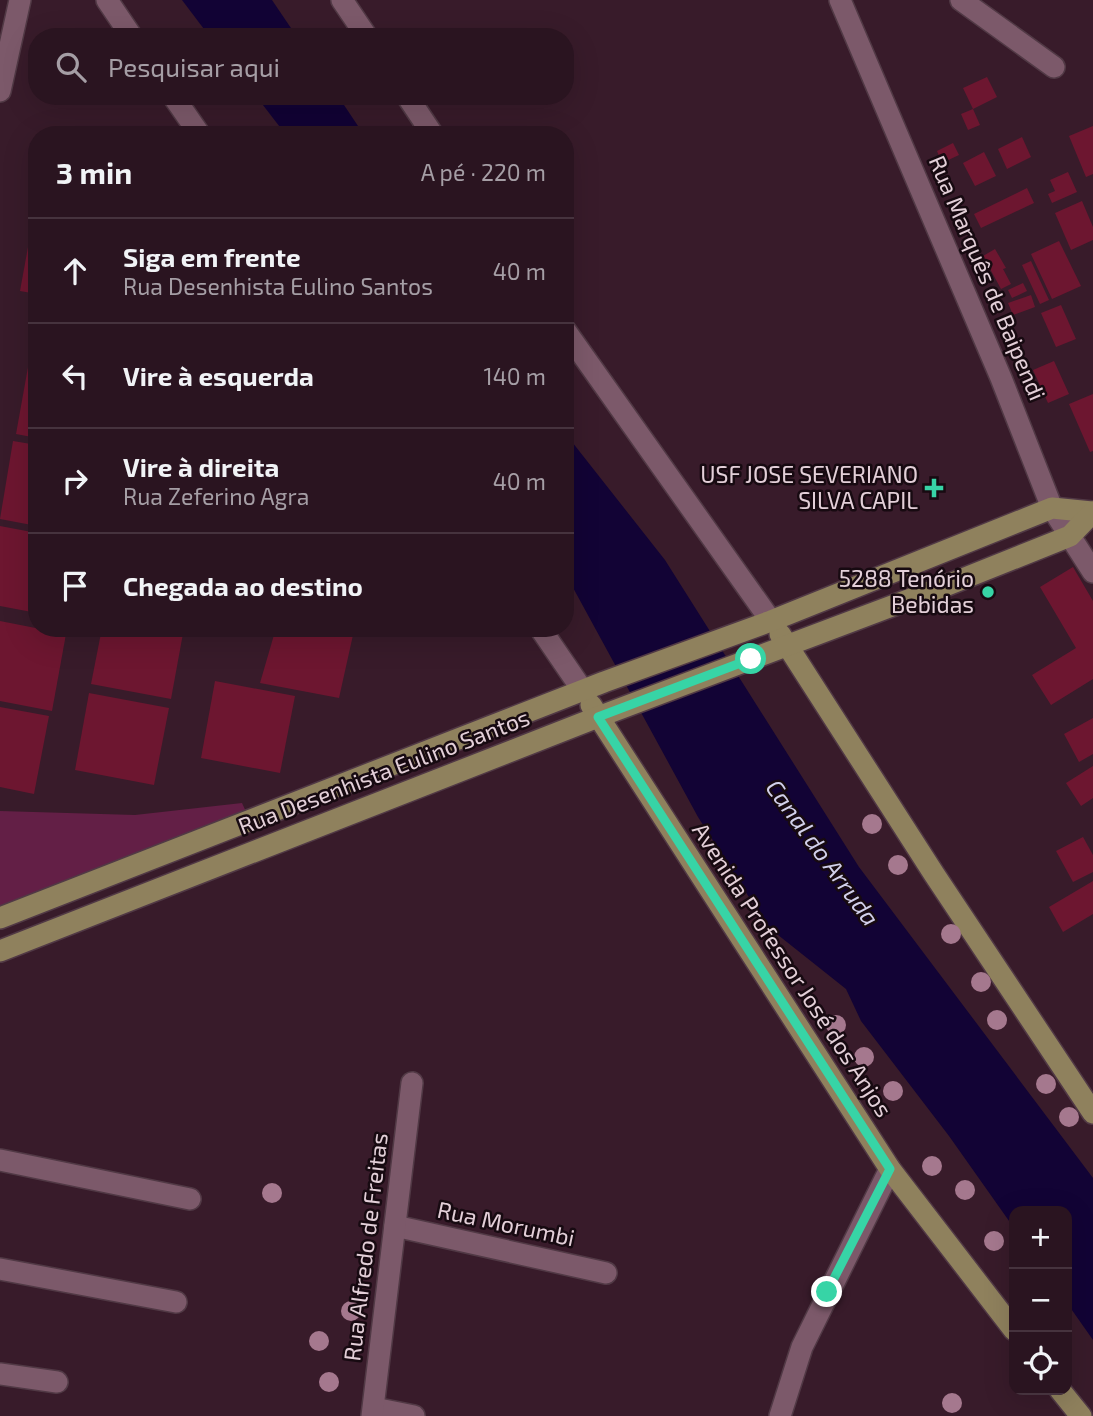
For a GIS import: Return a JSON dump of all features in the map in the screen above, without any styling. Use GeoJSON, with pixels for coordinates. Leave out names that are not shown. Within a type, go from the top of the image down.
{"type":"FeatureCollection","features":[{"type":"Feature","properties":{"kind":"main road"},"geometry":{"type":"LineString","coordinates":[[1052,508],[1093,512]]}},
{"type":"Feature","properties":{"kind":"main road","name":"Rua Desenhista Eulino Santos"},"geometry":{"type":"LineString","coordinates":[[0,918],[604,682],[771,621],[1052,508]]}},
{"type":"Feature","properties":{"kind":"main road"},"geometry":{"type":"LineString","coordinates":[[1070,536],[1093,512]]}},
{"type":"Feature","properties":{"kind":"main road","name":"Rua Desenhista Eulino Santos"},"geometry":{"type":"LineString","coordinates":[[0,951],[1070,536]]}},
{"type":"Feature","properties":{"kind":"main road"},"geometry":{"type":"LineString","coordinates":[[771,621],[934,874],[1093,1113]]}},
{"type":"Feature","properties":{"kind":"main road","name":"Avenida Professor José dos Anjos"},"geometry":{"type":"LineString","coordinates":[[583,691],[890,1169],[1009,1324]]}},
{"type":"Feature","properties":{"kind":"main road"},"geometry":{"type":"LineString","coordinates":[[1064,1395],[1081,1416]]}},
{"type":"Feature","properties":{"kind":"street"},"geometry":{"type":"LineString","coordinates":[[0,91],[4,50],[20,0]]}},
{"type":"Feature","properties":{"kind":"street"},"geometry":{"type":"LineString","coordinates":[[107,0],[126,28]]}},
{"type":"Feature","properties":{"kind":"street"},"geometry":{"type":"LineString","coordinates":[[342,0],[361,28]]}},
{"type":"Feature","properties":{"kind":"street","name":"Rua Marquês de Baipendi"},"geometry":{"type":"LineString","coordinates":[[840,0],[1001,378],[1052,508],[1093,572]]}},
{"type":"Feature","properties":{"kind":"street"},"geometry":{"type":"LineString","coordinates":[[961,0],[1054,66]]}},
{"type":"Feature","properties":{"kind":"street"},"geometry":{"type":"LineString","coordinates":[[179,105],[194,126]]}},
{"type":"Feature","properties":{"kind":"street"},"geometry":{"type":"LineString","coordinates":[[413,105],[427,126]]}},
{"type":"Feature","properties":{"kind":"street"},"geometry":{"type":"LineString","coordinates":[[574,343],[771,621]]}},
{"type":"Feature","properties":{"kind":"street","name":"Avenida Professor José dos Anjos"},"geometry":{"type":"LineString","coordinates":[[546,637],[583,691]]}},
{"type":"Feature","properties":{"kind":"street","name":"Rua Alfredo de Freitas"},"geometry":{"type":"LineString","coordinates":[[373,1412],[412,1083]]}},
{"type":"Feature","properties":{"kind":"street"},"geometry":{"type":"LineString","coordinates":[[0,1160],[190,1199]]}},
{"type":"Feature","properties":{"kind":"street"},"geometry":{"type":"LineString","coordinates":[[780,1416],[802,1346],[890,1169]]}},
{"type":"Feature","properties":{"kind":"street","name":"Rua Morumbi"},"geometry":{"type":"LineString","coordinates":[[395,1226],[606,1273]]}},
{"type":"Feature","properties":{"kind":"street"},"geometry":{"type":"LineString","coordinates":[[0,1269],[176,1302]]}},
{"type":"Feature","properties":{"kind":"street"},"geometry":{"type":"LineString","coordinates":[[0,1374],[57,1382]]}},
{"type":"Feature","properties":{"kind":"street"},"geometry":{"type":"LineString","coordinates":[[373,1412],[414,1416]]}},
{"type":"Feature","properties":{"kind":"shaded area"},"geometry":{"type":"Polygon","coordinates":[[[242,803],[247,814],[0,907],[0,811],[135,815],[242,803]]]}},
{"type":"Feature","properties":{"kind":"water"},"geometry":{"type":"Polygon","coordinates":[[[182,0],[272,0],[291,28],[203,28],[182,0]]]}},
{"type":"Feature","properties":{"kind":"water"},"geometry":{"type":"Polygon","coordinates":[[[263,105],[344,105],[358,126],[279,126],[263,105]]]}},
{"type":"Feature","properties":{"kind":"water","name":"Canal do Arruda"},"geometry":{"type":"Polygon","coordinates":[[[574,444],[665,560],[859,867],[1093,1178],[1093,1340],[1072,1310],[1072,1206],[1009,1206],[1009,1221],[949,1136],[861,1021],[846,989],[768,927],[698,817],[574,590],[574,444]]]}},
{"type":"Feature","properties":{"kind":"building"},"geometry":{"type":"Polygon","coordinates":[[[987,77],[997,97],[973,109],[963,88],[987,77]]]}},
{"type":"Feature","properties":{"kind":"building"},"geometry":{"type":"Polygon","coordinates":[[[973,109],[980,125],[968,130],[961,114],[973,109]]]}},
{"type":"Feature","properties":{"kind":"building"},"geometry":{"type":"Polygon","coordinates":[[[1093,126],[1093,174],[1086,177],[1069,136],[1093,126]]]}},
{"type":"Feature","properties":{"kind":"building"},"geometry":{"type":"Polygon","coordinates":[[[1022,137],[1031,157],[1007,169],[998,149],[1022,137]]]}},
{"type":"Feature","properties":{"kind":"building"},"geometry":{"type":"Polygon","coordinates":[[[953,143],[959,155],[942,163],[937,151],[953,143]]]}},
{"type":"Feature","properties":{"kind":"building"},"geometry":{"type":"Polygon","coordinates":[[[984,152],[996,176],[975,186],[963,163],[984,152]]]}},
{"type":"Feature","properties":{"kind":"building"},"geometry":{"type":"Polygon","coordinates":[[[1068,172],[1077,192],[1052,203],[1048,194],[1055,191],[1050,180],[1068,172]]]}},
{"type":"Feature","properties":{"kind":"building"},"geometry":{"type":"Polygon","coordinates":[[[1027,188],[1034,203],[981,228],[974,214],[1027,188]]]}},
{"type":"Feature","properties":{"kind":"building"},"geometry":{"type":"Polygon","coordinates":[[[1082,201],[1093,227],[1093,240],[1071,250],[1055,213],[1082,201]]]}},
{"type":"Feature","properties":{"kind":"building"},"geometry":{"type":"Polygon","coordinates":[[[1059,241],[1081,286],[1052,299],[1031,254],[1059,241]]]}},
{"type":"Feature","properties":{"kind":"building"},"geometry":{"type":"Polygon","coordinates":[[[28,247],[28,292],[20,291],[28,247]]]}},
{"type":"Feature","properties":{"kind":"building"},"geometry":{"type":"Polygon","coordinates":[[[995,249],[1006,268],[1003,269],[1011,284],[1001,289],[983,256],[995,249]]]}},
{"type":"Feature","properties":{"kind":"building"},"geometry":{"type":"Polygon","coordinates":[[[1031,261],[1049,300],[1040,304],[1022,265],[1031,261]]]}},
{"type":"Feature","properties":{"kind":"building"},"geometry":{"type":"Polygon","coordinates":[[[1023,283],[1027,291],[1012,298],[1008,290],[1023,283]]]}},
{"type":"Feature","properties":{"kind":"building"},"geometry":{"type":"Polygon","coordinates":[[[1031,295],[1035,307],[1013,315],[1008,303],[1031,295]]]}},
{"type":"Feature","properties":{"kind":"building"},"geometry":{"type":"Polygon","coordinates":[[[1061,305],[1076,339],[1056,347],[1041,313],[1061,305]]]}},
{"type":"Feature","properties":{"kind":"building"},"geometry":{"type":"Polygon","coordinates":[[[1054,361],[1069,394],[1048,403],[1033,370],[1054,361]]]}},
{"type":"Feature","properties":{"kind":"building"},"geometry":{"type":"Polygon","coordinates":[[[28,367],[28,436],[16,434],[28,367]]]}},
{"type":"Feature","properties":{"kind":"building"},"geometry":{"type":"Polygon","coordinates":[[[1093,394],[1093,451],[1090,452],[1069,404],[1093,394]]]}},
{"type":"Feature","properties":{"kind":"building"},"geometry":{"type":"Polygon","coordinates":[[[13,441],[28,444],[28,524],[0,519],[13,441]]]}},
{"type":"Feature","properties":{"kind":"building"},"geometry":{"type":"Polygon","coordinates":[[[0,526],[28,531],[28,611],[0,606],[0,526]]]}},
{"type":"Feature","properties":{"kind":"building"},"geometry":{"type":"Polygon","coordinates":[[[1073,567],[1093,601],[1093,679],[1051,705],[1032,675],[1076,648],[1040,587],[1073,567]]]}},
{"type":"Feature","properties":{"kind":"building"},"geometry":{"type":"Polygon","coordinates":[[[0,621],[28,627],[28,637],[65,637],[52,711],[0,701],[0,621]]]}},
{"type":"Feature","properties":{"kind":"building"},"geometry":{"type":"Polygon","coordinates":[[[100,637],[182,637],[171,699],[91,684],[100,637]]]}},
{"type":"Feature","properties":{"kind":"building"},"geometry":{"type":"Polygon","coordinates":[[[273,637],[353,637],[339,698],[260,683],[273,637]]]}},
{"type":"Feature","properties":{"kind":"building"},"geometry":{"type":"Polygon","coordinates":[[[215,681],[295,696],[280,773],[201,758],[215,681]]]}},
{"type":"Feature","properties":{"kind":"building"},"geometry":{"type":"Polygon","coordinates":[[[89,693],[169,708],[154,785],[75,770],[89,693]]]}},
{"type":"Feature","properties":{"kind":"building"},"geometry":{"type":"Polygon","coordinates":[[[0,707],[49,716],[34,794],[0,787],[0,707]]]}},
{"type":"Feature","properties":{"kind":"building"},"geometry":{"type":"Polygon","coordinates":[[[1093,718],[1093,754],[1079,762],[1064,734],[1093,718]]]}},
{"type":"Feature","properties":{"kind":"building"},"geometry":{"type":"Polygon","coordinates":[[[1093,766],[1093,798],[1081,806],[1066,783],[1093,766]]]}},
{"type":"Feature","properties":{"kind":"building"},"geometry":{"type":"Polygon","coordinates":[[[1083,837],[1093,855],[1093,872],[1073,882],[1056,851],[1083,837]]]}},
{"type":"Feature","properties":{"kind":"building"},"geometry":{"type":"Polygon","coordinates":[[[1093,881],[1093,914],[1063,932],[1049,907],[1093,881]]]}},
{"type":"Feature","properties":{"kind":"place","name":"USF JOSE SEVERIANO SILVA CAPIL"},"geometry":{"type":"Point","coordinates":[934,488]}},
{"type":"Feature","properties":{"kind":"place","name":"5288 Tenório Bebidas"},"geometry":{"type":"Point","coordinates":[988,592]}},
{"type":"Feature","properties":{"kind":"route"},"geometry":{"type":"LineString","coordinates":[[751,659],[598,717],[890,1169],[827,1292]]}}]}
